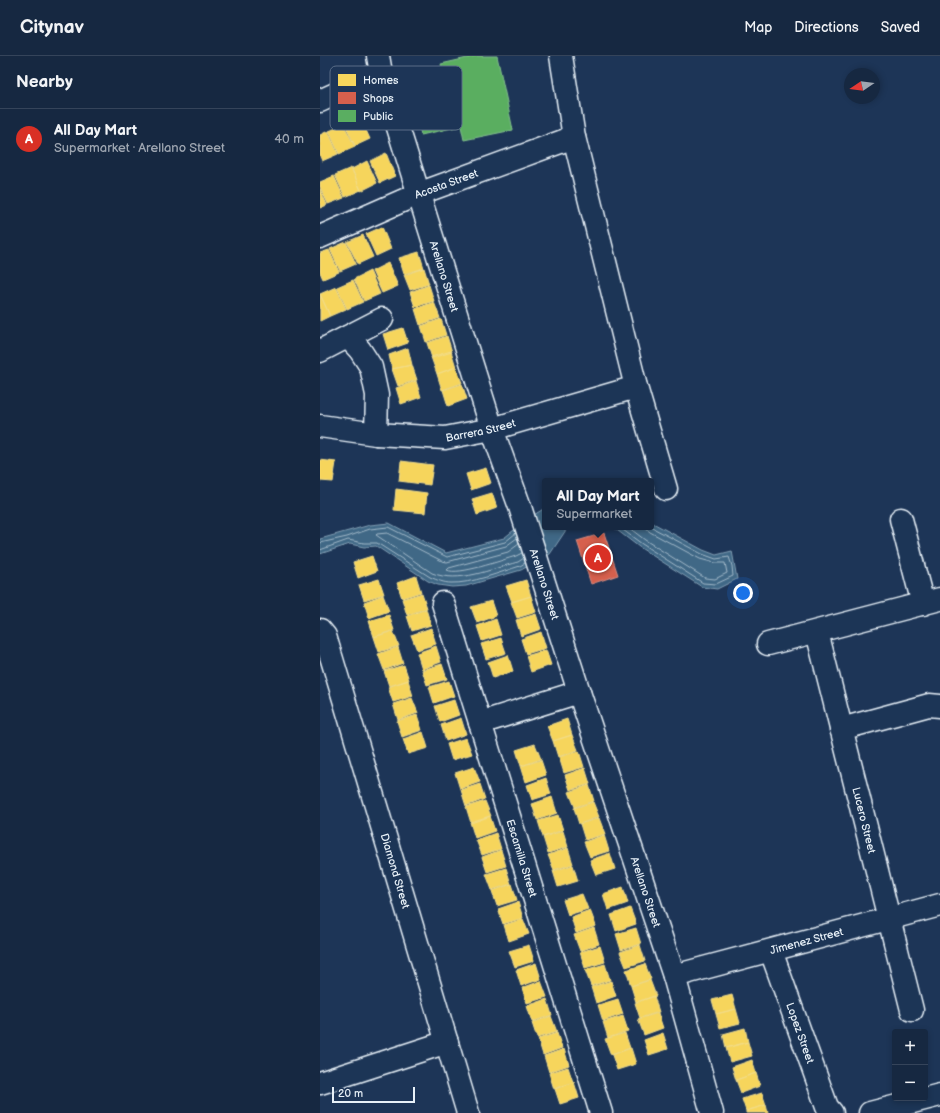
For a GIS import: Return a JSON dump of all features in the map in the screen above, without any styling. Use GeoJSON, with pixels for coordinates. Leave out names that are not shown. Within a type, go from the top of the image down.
{"type":"FeatureCollection","features":[{"type":"Feature","properties":{"kind":"street"},"geometry":{"type":"LineString","coordinates":[[561,56],[574,137],[636,387],[666,489]]}},
{"type":"Feature","properties":{"kind":"street"},"geometry":{"type":"LineString","coordinates":[[320,102],[330,96]]}},
{"type":"Feature","properties":{"kind":"street","name":"Arellano Street"},"geometry":{"type":"LineString","coordinates":[[399,130],[492,429],[520,507],[579,692],[674,976],[712,1113]]}},
{"type":"Feature","properties":{"kind":"street","name":"Acosta Street"},"geometry":{"type":"LineString","coordinates":[[320,237],[418,194],[574,137]]}},
{"type":"Feature","properties":{"kind":"street"},"geometry":{"type":"LineString","coordinates":[[320,351],[382,320]]}},
{"type":"Feature","properties":{"kind":"street"},"geometry":{"type":"LineString","coordinates":[[348,337],[360,350],[371,367],[377,395],[376,434]]}},
{"type":"Feature","properties":{"kind":"street","name":"Barrera Street"},"geometry":{"type":"LineString","coordinates":[[320,426],[376,434],[445,438],[492,429],[636,387]]}},
{"type":"Feature","properties":{"kind":"street"},"geometry":{"type":"LineString","coordinates":[[768,644],[931,602],[901,519]]}},
{"type":"Feature","properties":{"kind":"street","name":"Escamilla Street"},"geometry":{"type":"LineString","coordinates":[[443,603],[601,1113]]}},
{"type":"Feature","properties":{"kind":"street","name":"Diamond Street"},"geometry":{"type":"LineString","coordinates":[[320,630],[325,636],[468,1113]]}},
{"type":"Feature","properties":{"kind":"street","name":"Lucero Street"},"geometry":{"type":"LineString","coordinates":[[817,632],[912,1010]]}},
{"type":"Feature","properties":{"kind":"street"},"geometry":{"type":"LineString","coordinates":[[480,723],[579,692]]}},
{"type":"Feature","properties":{"kind":"street"},"geometry":{"type":"LineString","coordinates":[[841,729],[929,705],[940,706]]}},
{"type":"Feature","properties":{"kind":"street","name":"Jimenez Street"},"geometry":{"type":"LineString","coordinates":[[674,976],[940,905]]}},
{"type":"Feature","properties":{"kind":"street","name":"Lopez Street"},"geometry":{"type":"LineString","coordinates":[[771,951],[827,1107],[832,1113]]}},
{"type":"Feature","properties":{"kind":"street"},"geometry":{"type":"LineString","coordinates":[[320,1083],[447,1042]]}},
{"type":"Feature","properties":{"kind":"street"},"geometry":{"type":"LineString","coordinates":[[870,1113],[940,1095]]}},
{"type":"Feature","properties":{"kind":"water"},"geometry":{"type":"Polygon","coordinates":[[[542,510],[542,530],[566,530],[550,554],[521,570],[466,586],[452,587],[438,585],[428,581],[376,546],[364,547],[350,544],[320,554],[320,539],[370,525],[389,523],[446,553],[504,538],[529,518],[542,510]]]}},
{"type":"Feature","properties":{"kind":"water"},"geometry":{"type":"Polygon","coordinates":[[[654,524],[703,550],[716,555],[732,551],[737,579],[717,589],[702,587],[639,547],[617,530],[654,530],[654,524]]]}},
{"type":"Feature","properties":{"kind":"building: Homes"},"geometry":{"type":"Polygon","coordinates":[[[346,130],[355,147],[339,154],[329,131],[346,130]]]}},
{"type":"Feature","properties":{"kind":"building: Homes"},"geometry":{"type":"Polygon","coordinates":[[[348,130],[366,130],[370,139],[355,146],[348,130]]]}},
{"type":"Feature","properties":{"kind":"building: Homes"},"geometry":{"type":"Polygon","coordinates":[[[328,131],[338,154],[322,161],[320,156],[320,135],[328,131]]]}},
{"type":"Feature","properties":{"kind":"building: Homes"},"geometry":{"type":"Polygon","coordinates":[[[386,153],[395,176],[380,183],[370,161],[386,153]]]}},
{"type":"Feature","properties":{"kind":"building: Homes"},"geometry":{"type":"Polygon","coordinates":[[[367,161],[377,183],[361,191],[352,169],[367,161]]]}},
{"type":"Feature","properties":{"kind":"building: Homes"},"geometry":{"type":"Polygon","coordinates":[[[351,168],[361,190],[345,197],[335,175],[351,168]]]}},
{"type":"Feature","properties":{"kind":"building: Homes"},"geometry":{"type":"Polygon","coordinates":[[[334,176],[344,198],[328,204],[320,187],[320,182],[334,176]]]}},
{"type":"Feature","properties":{"kind":"building: Homes"},"geometry":{"type":"Polygon","coordinates":[[[320,189],[327,205],[320,208],[320,189]]]}},
{"type":"Feature","properties":{"kind":"building: Homes"},"geometry":{"type":"Polygon","coordinates":[[[382,227],[391,249],[376,256],[366,234],[382,227]]]}},
{"type":"Feature","properties":{"kind":"building: Homes"},"geometry":{"type":"Polygon","coordinates":[[[363,235],[373,257],[358,264],[347,242],[363,235]]]}},
{"type":"Feature","properties":{"kind":"building: Homes"},"geometry":{"type":"Polygon","coordinates":[[[346,242],[356,264],[340,271],[330,249],[346,242]]]}},
{"type":"Feature","properties":{"kind":"building: Homes"},"geometry":{"type":"Polygon","coordinates":[[[329,250],[339,272],[323,279],[320,272],[320,253],[329,250]]]}},
{"type":"Feature","properties":{"kind":"building: Homes"},"geometry":{"type":"Polygon","coordinates":[[[419,252],[424,268],[404,274],[399,258],[419,252]]]}},
{"type":"Feature","properties":{"kind":"building: Homes"},"geometry":{"type":"Polygon","coordinates":[[[388,263],[398,286],[382,293],[372,271],[388,263]]]}},
{"type":"Feature","properties":{"kind":"building: Homes"},"geometry":{"type":"Polygon","coordinates":[[[424,268],[429,284],[410,290],[404,275],[424,268]]]}},
{"type":"Feature","properties":{"kind":"building: Homes"},"geometry":{"type":"Polygon","coordinates":[[[370,271],[380,294],[364,301],[354,279],[370,271]]]}},
{"type":"Feature","properties":{"kind":"building: Homes"},"geometry":{"type":"Polygon","coordinates":[[[353,280],[363,302],[347,309],[337,287],[353,280]]]}},
{"type":"Feature","properties":{"kind":"building: Homes"},"geometry":{"type":"Polygon","coordinates":[[[429,285],[434,301],[415,307],[410,292],[429,285]]]}},
{"type":"Feature","properties":{"kind":"building: Homes"},"geometry":{"type":"Polygon","coordinates":[[[336,287],[346,309],[330,316],[320,294],[336,287]]]}},
{"type":"Feature","properties":{"kind":"building: Homes"},"geometry":{"type":"Polygon","coordinates":[[[320,294],[330,316],[320,321],[320,294]]]}},
{"type":"Feature","properties":{"kind":"building: Homes"},"geometry":{"type":"Polygon","coordinates":[[[434,302],[440,318],[420,325],[415,309],[434,302]]]}},
{"type":"Feature","properties":{"kind":"building: Homes"},"geometry":{"type":"Polygon","coordinates":[[[441,319],[446,335],[426,342],[421,326],[441,319]]]}},
{"type":"Feature","properties":{"kind":"building: Homes"},"geometry":{"type":"Polygon","coordinates":[[[403,328],[408,343],[388,350],[383,334],[403,328]]]}},
{"type":"Feature","properties":{"kind":"building: Homes"},"geometry":{"type":"Polygon","coordinates":[[[447,336],[452,352],[432,358],[427,343],[447,336]]]}},
{"type":"Feature","properties":{"kind":"building: Homes"},"geometry":{"type":"Polygon","coordinates":[[[408,348],[412,365],[392,369],[389,355],[408,348]]]}},
{"type":"Feature","properties":{"kind":"building: Homes"},"geometry":{"type":"Polygon","coordinates":[[[451,351],[456,367],[437,374],[431,357],[451,351]]]}},
{"type":"Feature","properties":{"kind":"building: Homes"},"geometry":{"type":"Polygon","coordinates":[[[412,365],[417,380],[398,386],[392,369],[412,365]]]}},
{"type":"Feature","properties":{"kind":"building: Homes"},"geometry":{"type":"Polygon","coordinates":[[[456,367],[462,383],[442,390],[437,374],[456,367]]]}},
{"type":"Feature","properties":{"kind":"building: Homes"},"geometry":{"type":"Polygon","coordinates":[[[416,381],[421,397],[401,404],[396,388],[416,381]]]}},
{"type":"Feature","properties":{"kind":"building: Homes"},"geometry":{"type":"Polygon","coordinates":[[[462,384],[467,399],[448,406],[443,390],[462,384]]]}},
{"type":"Feature","properties":{"kind":"building: Homes"},"geometry":{"type":"Polygon","coordinates":[[[320,460],[336,462],[333,482],[320,481],[320,460]]]}},
{"type":"Feature","properties":{"kind":"building: Homes"},"geometry":{"type":"Polygon","coordinates":[[[401,461],[433,465],[430,485],[399,481],[401,461]]]}},
{"type":"Feature","properties":{"kind":"building: Homes"},"geometry":{"type":"Polygon","coordinates":[[[486,468],[491,483],[471,490],[466,474],[486,468]]]}},
{"type":"Feature","properties":{"kind":"building: Homes"},"geometry":{"type":"Polygon","coordinates":[[[396,489],[427,493],[425,513],[394,510],[396,489]]]}},
{"type":"Feature","properties":{"kind":"building: Homes"},"geometry":{"type":"Polygon","coordinates":[[[492,493],[497,508],[477,515],[472,499],[492,493]]]}},
{"type":"Feature","properties":{"kind":"building: Homes"},"geometry":{"type":"Polygon","coordinates":[[[372,556],[377,571],[358,578],[353,562],[372,556]]]}},
{"type":"Feature","properties":{"kind":"building: Homes"},"geometry":{"type":"Polygon","coordinates":[[[416,576],[421,592],[402,598],[397,583],[416,576]]]}},
{"type":"Feature","properties":{"kind":"building: Homes"},"geometry":{"type":"Polygon","coordinates":[[[379,579],[384,594],[364,600],[359,585],[379,579]]]}},
{"type":"Feature","properties":{"kind":"building: Homes"},"geometry":{"type":"Polygon","coordinates":[[[526,580],[531,596],[512,602],[506,586],[526,580]]]}},
{"type":"Feature","properties":{"kind":"building: Homes"},"geometry":{"type":"Polygon","coordinates":[[[422,593],[427,608],[407,615],[402,599],[422,593]]]}},
{"type":"Feature","properties":{"kind":"building: Homes"},"geometry":{"type":"Polygon","coordinates":[[[383,595],[389,611],[369,618],[364,602],[383,595]]]}},
{"type":"Feature","properties":{"kind":"building: Homes"},"geometry":{"type":"Polygon","coordinates":[[[531,596],[536,612],[517,618],[511,602],[531,596]]]}},
{"type":"Feature","properties":{"kind":"building: Homes"},"geometry":{"type":"Polygon","coordinates":[[[491,601],[496,616],[477,623],[471,607],[491,601]]]}},
{"type":"Feature","properties":{"kind":"building: Homes"},"geometry":{"type":"Polygon","coordinates":[[[426,609],[431,625],[412,631],[407,616],[426,609]]]}},
{"type":"Feature","properties":{"kind":"building: Homes"},"geometry":{"type":"Polygon","coordinates":[[[536,614],[541,629],[521,636],[516,620],[536,614]]]}},
{"type":"Feature","properties":{"kind":"building: Homes"},"geometry":{"type":"Polygon","coordinates":[[[389,615],[394,630],[374,637],[369,621],[389,615]]]}},
{"type":"Feature","properties":{"kind":"building: Homes"},"geometry":{"type":"Polygon","coordinates":[[[496,619],[501,635],[482,641],[477,626],[496,619]]]}},
{"type":"Feature","properties":{"kind":"building: Homes"},"geometry":{"type":"Polygon","coordinates":[[[431,628],[436,644],[417,650],[411,635],[431,628]]]}},
{"type":"Feature","properties":{"kind":"building: Homes"},"geometry":{"type":"Polygon","coordinates":[[[393,631],[399,646],[379,652],[374,637],[393,631]]]}},
{"type":"Feature","properties":{"kind":"building: Homes"},"geometry":{"type":"Polygon","coordinates":[[[541,632],[546,648],[526,654],[521,639],[541,632]]]}},
{"type":"Feature","properties":{"kind":"building: Homes"},"geometry":{"type":"Polygon","coordinates":[[[501,638],[506,653],[486,659],[481,644],[501,638]]]}},
{"type":"Feature","properties":{"kind":"building: Homes"},"geometry":{"type":"Polygon","coordinates":[[[436,646],[441,662],[422,669],[417,653],[436,646]]]}},
{"type":"Feature","properties":{"kind":"building: Homes"},"geometry":{"type":"Polygon","coordinates":[[[398,647],[403,663],[384,670],[378,654],[398,647]]]}},
{"type":"Feature","properties":{"kind":"building: Homes"},"geometry":{"type":"Polygon","coordinates":[[[546,650],[551,665],[531,672],[526,656],[546,650]]]}},
{"type":"Feature","properties":{"kind":"building: Homes"},"geometry":{"type":"Polygon","coordinates":[[[508,655],[513,671],[493,678],[488,662],[508,655]]]}},
{"type":"Feature","properties":{"kind":"building: Homes"},"geometry":{"type":"Polygon","coordinates":[[[442,664],[447,679],[427,685],[422,670],[442,664]]]}},
{"type":"Feature","properties":{"kind":"building: Homes"},"geometry":{"type":"Polygon","coordinates":[[[404,665],[409,680],[389,686],[384,671],[404,665]]]}},
{"type":"Feature","properties":{"kind":"building: Homes"},"geometry":{"type":"Polygon","coordinates":[[[408,680],[413,696],[393,702],[388,687],[408,680]]]}},
{"type":"Feature","properties":{"kind":"building: Homes"},"geometry":{"type":"Polygon","coordinates":[[[449,681],[454,696],[434,703],[429,687],[449,681]]]}},
{"type":"Feature","properties":{"kind":"building: Homes"},"geometry":{"type":"Polygon","coordinates":[[[412,698],[418,713],[398,720],[393,704],[412,698]]]}},
{"type":"Feature","properties":{"kind":"building: Homes"},"geometry":{"type":"Polygon","coordinates":[[[454,700],[459,715],[440,722],[435,706],[454,700]]]}},
{"type":"Feature","properties":{"kind":"building: Homes"},"geometry":{"type":"Polygon","coordinates":[[[417,715],[422,730],[402,737],[397,721],[417,715]]]}},
{"type":"Feature","properties":{"kind":"building: Homes"},"geometry":{"type":"Polygon","coordinates":[[[461,718],[466,734],[446,741],[441,725],[461,718]]]}},
{"type":"Feature","properties":{"kind":"building: Homes"},"geometry":{"type":"Polygon","coordinates":[[[567,719],[572,735],[553,741],[547,726],[567,719]]]}},
{"type":"Feature","properties":{"kind":"building: Homes"},"geometry":{"type":"Polygon","coordinates":[[[423,732],[428,748],[408,754],[403,739],[423,732]]]}},
{"type":"Feature","properties":{"kind":"building: Homes"},"geometry":{"type":"Polygon","coordinates":[[[572,735],[578,750],[558,757],[553,741],[572,735]]]}},
{"type":"Feature","properties":{"kind":"building: Homes"},"geometry":{"type":"Polygon","coordinates":[[[466,738],[472,754],[452,760],[447,744],[466,738]]]}},
{"type":"Feature","properties":{"kind":"building: Homes"},"geometry":{"type":"Polygon","coordinates":[[[535,744],[541,759],[521,766],[516,750],[535,744]]]}},
{"type":"Feature","properties":{"kind":"building: Homes"},"geometry":{"type":"Polygon","coordinates":[[[579,751],[584,767],[564,773],[559,757],[579,751]]]}},
{"type":"Feature","properties":{"kind":"building: Homes"},"geometry":{"type":"Polygon","coordinates":[[[541,760],[546,775],[526,782],[521,766],[541,760]]]}},
{"type":"Feature","properties":{"kind":"building: Homes"},"geometry":{"type":"Polygon","coordinates":[[[474,767],[480,782],[460,789],[455,773],[474,767]]]}},
{"type":"Feature","properties":{"kind":"building: Homes"},"geometry":{"type":"Polygon","coordinates":[[[585,768],[590,784],[570,790],[565,775],[585,768]]]}},
{"type":"Feature","properties":{"kind":"building: Homes"},"geometry":{"type":"Polygon","coordinates":[[[546,778],[551,794],[532,800],[527,785],[546,778]]]}},
{"type":"Feature","properties":{"kind":"building: Homes"},"geometry":{"type":"Polygon","coordinates":[[[480,784],[485,799],[466,806],[461,790],[480,784]]]}},
{"type":"Feature","properties":{"kind":"building: Homes"},"geometry":{"type":"Polygon","coordinates":[[[589,785],[594,801],[575,807],[569,792],[589,785]]]}},
{"type":"Feature","properties":{"kind":"building: Homes"},"geometry":{"type":"Polygon","coordinates":[[[552,797],[557,813],[537,820],[532,804],[552,797]]]}},
{"type":"Feature","properties":{"kind":"building: Homes"},"geometry":{"type":"Polygon","coordinates":[[[485,801],[491,816],[471,823],[466,807],[485,801]]]}},
{"type":"Feature","properties":{"kind":"building: Homes"},"geometry":{"type":"Polygon","coordinates":[[[593,802],[599,817],[579,824],[574,808],[593,802]]]}},
{"type":"Feature","properties":{"kind":"building: Homes"},"geometry":{"type":"Polygon","coordinates":[[[558,815],[563,830],[543,837],[538,821],[558,815]]]}},
{"type":"Feature","properties":{"kind":"building: Homes"},"geometry":{"type":"Polygon","coordinates":[[[490,816],[495,831],[475,838],[470,822],[490,816]]]}},
{"type":"Feature","properties":{"kind":"building: Homes"},"geometry":{"type":"Polygon","coordinates":[[[599,818],[605,834],[585,840],[580,824],[599,818]]]}},
{"type":"Feature","properties":{"kind":"building: Homes"},"geometry":{"type":"Polygon","coordinates":[[[563,831],[568,847],[548,853],[543,837],[563,831]]]}},
{"type":"Feature","properties":{"kind":"building: Homes"},"geometry":{"type":"Polygon","coordinates":[[[496,833],[501,849],[482,855],[476,840],[496,833]]]}},
{"type":"Feature","properties":{"kind":"building: Homes"},"geometry":{"type":"Polygon","coordinates":[[[604,835],[609,851],[590,857],[584,842],[604,835]]]}},
{"type":"Feature","properties":{"kind":"building: Homes"},"geometry":{"type":"Polygon","coordinates":[[[568,848],[573,864],[554,870],[548,855],[568,848]]]}},
{"type":"Feature","properties":{"kind":"building: Homes"},"geometry":{"type":"Polygon","coordinates":[[[501,850],[506,866],[487,872],[482,857],[501,850]]]}},
{"type":"Feature","properties":{"kind":"building: Homes"},"geometry":{"type":"Polygon","coordinates":[[[610,853],[615,869],[596,875],[590,860],[610,853]]]}},
{"type":"Feature","properties":{"kind":"building: Homes"},"geometry":{"type":"Polygon","coordinates":[[[573,865],[578,881],[558,887],[553,871],[573,865]]]}},
{"type":"Feature","properties":{"kind":"building: Homes"},"geometry":{"type":"Polygon","coordinates":[[[506,868],[511,884],[492,890],[486,874],[506,868]]]}},
{"type":"Feature","properties":{"kind":"building: Homes"},"geometry":{"type":"Polygon","coordinates":[[[512,884],[517,900],[497,906],[492,891],[512,884]]]}},
{"type":"Feature","properties":{"kind":"building: Homes"},"geometry":{"type":"Polygon","coordinates":[[[623,887],[628,903],[608,910],[603,894],[623,887]]]}},
{"type":"Feature","properties":{"kind":"building: Homes"},"geometry":{"type":"Polygon","coordinates":[[[582,894],[588,909],[568,915],[563,900],[582,894]]]}},
{"type":"Feature","properties":{"kind":"building: Homes"},"geometry":{"type":"Polygon","coordinates":[[[518,902],[523,918],[503,924],[498,909],[518,902]]]}},
{"type":"Feature","properties":{"kind":"building: Homes"},"geometry":{"type":"Polygon","coordinates":[[[630,908],[636,924],[616,931],[611,915],[630,908]]]}},
{"type":"Feature","properties":{"kind":"building: Homes"},"geometry":{"type":"Polygon","coordinates":[[[590,910],[596,926],[576,933],[571,917],[590,910]]]}},
{"type":"Feature","properties":{"kind":"building: Homes"},"geometry":{"type":"Polygon","coordinates":[[[523,919],[529,934],[509,941],[504,925],[523,919]]]}},
{"type":"Feature","properties":{"kind":"building: Homes"},"geometry":{"type":"Polygon","coordinates":[[[594,928],[599,944],[580,951],[574,935],[594,928]]]}},
{"type":"Feature","properties":{"kind":"building: Homes"},"geometry":{"type":"Polygon","coordinates":[[[636,928],[641,944],[621,950],[616,934],[636,928]]]}},
{"type":"Feature","properties":{"kind":"building: Homes"},"geometry":{"type":"Polygon","coordinates":[[[529,945],[534,961],[515,967],[509,951],[529,945]]]}},
{"type":"Feature","properties":{"kind":"building: Homes"},"geometry":{"type":"Polygon","coordinates":[[[640,945],[645,961],[626,967],[620,952],[640,945]]]}},
{"type":"Feature","properties":{"kind":"building: Homes"},"geometry":{"type":"Polygon","coordinates":[[[600,946],[605,962],[585,968],[580,952],[600,946]]]}},
{"type":"Feature","properties":{"kind":"building: Homes"},"geometry":{"type":"Polygon","coordinates":[[[536,963],[541,979],[521,986],[516,970],[536,963]]]}},
{"type":"Feature","properties":{"kind":"building: Homes"},"geometry":{"type":"Polygon","coordinates":[[[605,964],[610,980],[591,986],[585,970],[605,964]]]}},
{"type":"Feature","properties":{"kind":"building: Homes"},"geometry":{"type":"Polygon","coordinates":[[[645,964],[651,979],[631,986],[626,970],[645,964]]]}},
{"type":"Feature","properties":{"kind":"building: Homes"},"geometry":{"type":"Polygon","coordinates":[[[650,980],[656,996],[636,1002],[631,986],[650,980]]]}},
{"type":"Feature","properties":{"kind":"building: Homes"},"geometry":{"type":"Polygon","coordinates":[[[541,981],[547,997],[527,1003],[522,988],[541,981]]]}},
{"type":"Feature","properties":{"kind":"building: Homes"},"geometry":{"type":"Polygon","coordinates":[[[611,981],[616,996],[596,1003],[591,987],[611,981]]]}},
{"type":"Feature","properties":{"kind":"building: Homes"},"geometry":{"type":"Polygon","coordinates":[[[732,995],[736,1009],[716,1014],[712,1000],[732,995]]]}},
{"type":"Feature","properties":{"kind":"building: Homes"},"geometry":{"type":"Polygon","coordinates":[[[654,996],[659,1012],[640,1018],[635,1003],[654,996]]]}},
{"type":"Feature","properties":{"kind":"building: Homes"},"geometry":{"type":"Polygon","coordinates":[[[547,999],[552,1015],[532,1022],[527,1006],[547,999]]]}},
{"type":"Feature","properties":{"kind":"building: Homes"},"geometry":{"type":"Polygon","coordinates":[[[618,999],[623,1014],[603,1021],[598,1005],[618,999]]]}},
{"type":"Feature","properties":{"kind":"building: Homes"},"geometry":{"type":"Polygon","coordinates":[[[736,1009],[740,1023],[720,1028],[716,1014],[736,1009]]]}},
{"type":"Feature","properties":{"kind":"building: Homes"},"geometry":{"type":"Polygon","coordinates":[[[658,1013],[663,1028],[644,1035],[638,1019],[658,1013]]]}},
{"type":"Feature","properties":{"kind":"building: Homes"},"geometry":{"type":"Polygon","coordinates":[[[551,1016],[557,1032],[537,1038],[532,1023],[551,1016]]]}},
{"type":"Feature","properties":{"kind":"building: Homes"},"geometry":{"type":"Polygon","coordinates":[[[623,1016],[628,1031],[608,1038],[603,1022],[623,1016]]]}},
{"type":"Feature","properties":{"kind":"building: Homes"},"geometry":{"type":"Polygon","coordinates":[[[745,1028],[748,1042],[726,1048],[723,1034],[745,1028]]]}},
{"type":"Feature","properties":{"kind":"building: Homes"},"geometry":{"type":"Polygon","coordinates":[[[557,1033],[562,1048],[543,1055],[538,1039],[557,1033]]]}},
{"type":"Feature","properties":{"kind":"building: Homes"},"geometry":{"type":"Polygon","coordinates":[[[625,1033],[630,1048],[611,1055],[605,1039],[625,1033]]]}},
{"type":"Feature","properties":{"kind":"building: Homes"},"geometry":{"type":"Polygon","coordinates":[[[663,1033],[668,1049],[649,1055],[644,1040],[663,1033]]]}},
{"type":"Feature","properties":{"kind":"building: Homes"},"geometry":{"type":"Polygon","coordinates":[[[748,1042],[752,1056],[730,1062],[726,1048],[748,1042]]]}},
{"type":"Feature","properties":{"kind":"building: Homes"},"geometry":{"type":"Polygon","coordinates":[[[631,1048],[636,1064],[617,1070],[612,1055],[631,1048]]]}},
{"type":"Feature","properties":{"kind":"building: Homes"},"geometry":{"type":"Polygon","coordinates":[[[564,1049],[569,1065],[549,1072],[544,1056],[564,1049]]]}},
{"type":"Feature","properties":{"kind":"building: Homes"},"geometry":{"type":"Polygon","coordinates":[[[752,1060],[756,1073],[736,1080],[732,1067],[752,1060]]]}},
{"type":"Feature","properties":{"kind":"building: Homes"},"geometry":{"type":"Polygon","coordinates":[[[568,1067],[573,1082],[554,1089],[549,1073],[568,1067]]]}},
{"type":"Feature","properties":{"kind":"building: Homes"},"geometry":{"type":"Polygon","coordinates":[[[756,1073],[760,1086],[741,1093],[736,1080],[756,1073]]]}},
{"type":"Feature","properties":{"kind":"building: Homes"},"geometry":{"type":"Polygon","coordinates":[[[574,1082],[579,1098],[560,1104],[555,1089],[574,1082]]]}},
{"type":"Feature","properties":{"kind":"building: Homes"},"geometry":{"type":"Polygon","coordinates":[[[762,1093],[766,1105],[746,1111],[742,1099],[762,1093]]]}},
{"type":"Feature","properties":{"kind":"building: Homes"},"geometry":{"type":"Polygon","coordinates":[[[766,1105],[768,1113],[746,1113],[746,1111],[766,1105]]]}},
{"type":"Feature","properties":{"kind":"building: Shops"},"geometry":{"type":"Polygon","coordinates":[[[604,533],[618,575],[591,584],[577,541],[604,533]]]}},
{"type":"Feature","properties":{"kind":"building: Public"},"geometry":{"type":"Polygon","coordinates":[[[476,56],[497,56],[513,130],[464,140],[462,130],[462,66],[441,66],[441,64],[476,56]]]}},
{"type":"Feature","properties":{"kind":"building: Public"},"geometry":{"type":"Polygon","coordinates":[[[420,130],[443,130],[421,135],[420,130]]]}},
{"type":"Feature","properties":{"kind":"place","name":"All Day Mart"},"geometry":{"type":"Point","coordinates":[598,558]}}]}
